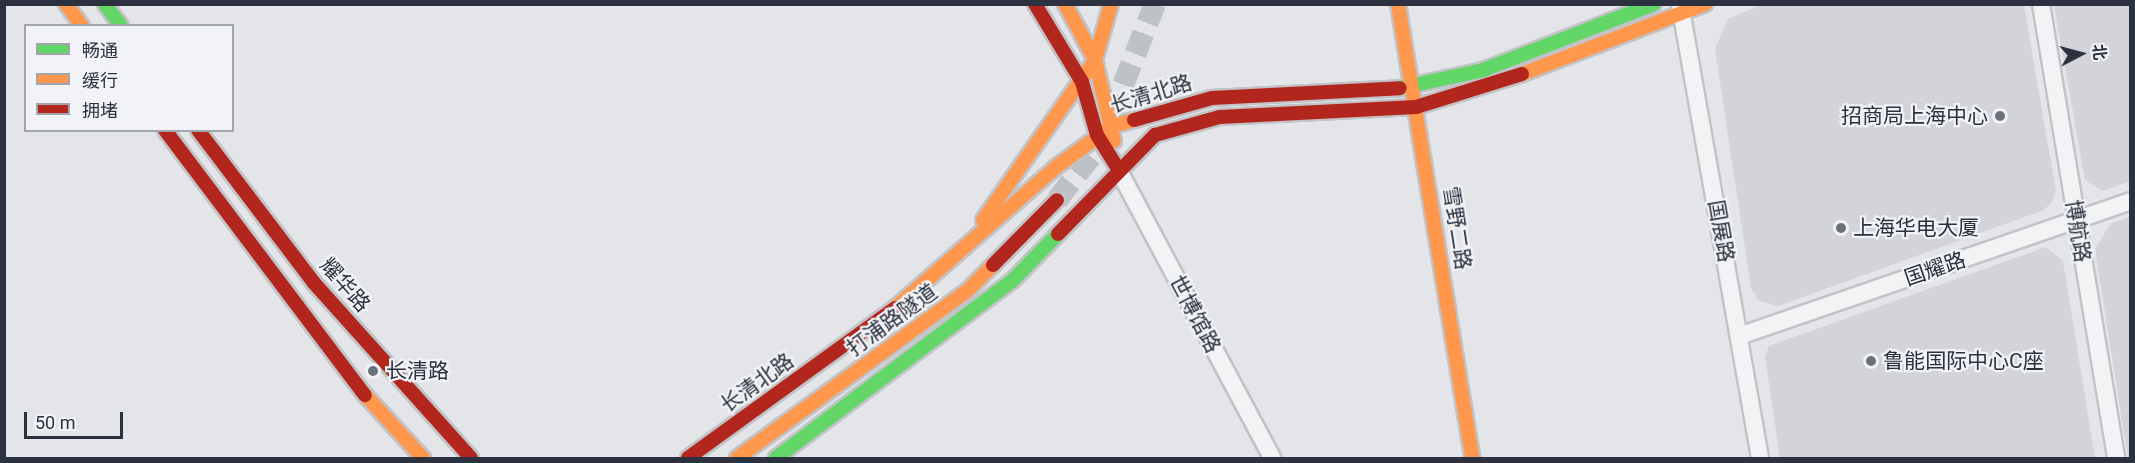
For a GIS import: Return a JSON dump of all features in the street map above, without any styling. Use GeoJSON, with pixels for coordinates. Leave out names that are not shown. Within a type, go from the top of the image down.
{"type":"FeatureCollection","features":[{"type":"Feature","properties":{"kind":"main road"},"geometry":{"type":"LineString","coordinates":[[66,4],[81,24]]}},
{"type":"Feature","properties":{"kind":"main road"},"geometry":{"type":"LineString","coordinates":[[105,4],[120,24]]}},
{"type":"Feature","properties":{"kind":"main road"},"geometry":{"type":"LineString","coordinates":[[1035,4],[1082,82],[1097,135],[1118,169]]}},
{"type":"Feature","properties":{"kind":"main road"},"geometry":{"type":"LineString","coordinates":[[1065,4],[1095,60],[1112,126],[1118,169]]}},
{"type":"Feature","properties":{"kind":"main road"},"geometry":{"type":"LineString","coordinates":[[958,252],[1082,82],[1095,60],[1111,4]]}},
{"type":"Feature","properties":{"kind":"main road","name":"雪野二路"},"geometry":{"type":"LineString","coordinates":[[1398,4],[1472,459]]}},
{"type":"Feature","properties":{"kind":"main road","name":"长清北路"},"geometry":{"type":"LineString","coordinates":[[688,459],[922,288],[958,252],[1097,135],[1112,126],[1212,98],[1412,87],[1482,70],[1654,4]]}},
{"type":"Feature","properties":{"kind":"main road","name":"长清北路"},"geometry":{"type":"LineString","coordinates":[[776,459],[1012,281],[1118,169],[1155,135],[1181,125],[1220,117],[1416,108],[1489,87],[1682,9],[1705,4]]}},
{"type":"Feature","properties":{"kind":"main road"},"geometry":{"type":"LineString","coordinates":[[166,132],[344,373],[423,459]]}},
{"type":"Feature","properties":{"kind":"main road","name":"耀华路"},"geometry":{"type":"LineString","coordinates":[[200,132],[314,282],[471,459]]}},
{"type":"Feature","properties":{"kind":"main road","name":"打浦路隧道"},"geometry":{"type":"LineString","coordinates":[[737,459],[967,291],[1057,200]]}},
{"type":"Feature","properties":{"kind":"street","name":"博航路"},"geometry":{"type":"LineString","coordinates":[[2041,4],[2116,459]]}},
{"type":"Feature","properties":{"kind":"street","name":"国展路"},"geometry":{"type":"LineString","coordinates":[[1682,9],[1760,459]]}},
{"type":"Feature","properties":{"kind":"street","name":"世博馆路"},"geometry":{"type":"LineString","coordinates":[[1118,169],[1272,459]]}},
{"type":"Feature","properties":{"kind":"street","name":"国耀路"},"geometry":{"type":"LineString","coordinates":[[1739,336],[2130,201]]}},
{"type":"Feature","properties":{"kind":"shaded area"},"geometry":{"type":"Polygon","coordinates":[[[1763,4],[2024,5],[2056,192],[2052,202],[2044,210],[1778,306],[1759,301],[1751,288],[1715,49],[1728,19],[1763,4]]]}},
{"type":"Feature","properties":{"kind":"shaded area"},"geometry":{"type":"Polygon","coordinates":[[[2054,5],[2130,5],[2130,181],[2102,191],[2085,180],[2054,5]]]}},
{"type":"Feature","properties":{"kind":"shaded area"},"geometry":{"type":"Polygon","coordinates":[[[2130,217],[2130,458],[2128,458],[2095,249],[2111,223],[2130,217]]]}},
{"type":"Feature","properties":{"kind":"shaded area"},"geometry":{"type":"Polygon","coordinates":[[[2046,247],[2063,261],[2095,458],[1780,458],[1765,357],[1769,346],[2046,247]]]}},
{"type":"Feature","properties":{"kind":"tunnel"},"geometry":{"type":"LineString","coordinates":[[1057,200],[1099,146],[1155,4]]}},
{"type":"Feature","properties":{"kind":"traffic: fast"},"geometry":{"type":"LineString","coordinates":[[105,4],[120,24]]}},
{"type":"Feature","properties":{"kind":"traffic: fast"},"geometry":{"type":"LineString","coordinates":[[1400,88],[1483,70],[1654,4]]}},
{"type":"Feature","properties":{"kind":"traffic: fast"},"geometry":{"type":"LineString","coordinates":[[776,458],[1012,281],[1058,234]]}},
{"type":"Feature","properties":{"kind":"traffic: slow"},"geometry":{"type":"LineString","coordinates":[[66,4],[81,24]]}},
{"type":"Feature","properties":{"kind":"traffic: slow"},"geometry":{"type":"LineString","coordinates":[[1065,4],[1095,60],[1114,141]]}},
{"type":"Feature","properties":{"kind":"traffic: slow"},"geometry":{"type":"LineString","coordinates":[[983,220],[1095,60],[1111,4]]}},
{"type":"Feature","properties":{"kind":"traffic: slow"},"geometry":{"type":"LineString","coordinates":[[1398,4],[1472,458]]}},
{"type":"Feature","properties":{"kind":"traffic: slow"},"geometry":{"type":"LineString","coordinates":[[1522,74],[1705,4]]}},
{"type":"Feature","properties":{"kind":"traffic: slow"},"geometry":{"type":"LineString","coordinates":[[895,308],[1056,167],[1112,126],[1134,120]]}},
{"type":"Feature","properties":{"kind":"traffic: slow"},"geometry":{"type":"LineString","coordinates":[[737,458],[967,291],[993,265]]}},
{"type":"Feature","properties":{"kind":"traffic: slow"},"geometry":{"type":"LineString","coordinates":[[365,395],[423,458]]}},
{"type":"Feature","properties":{"kind":"traffic: jam"},"geometry":{"type":"LineString","coordinates":[[1035,4],[1082,82],[1097,135],[1118,169]]}},
{"type":"Feature","properties":{"kind":"traffic: jam"},"geometry":{"type":"LineString","coordinates":[[1058,234],[1155,135],[1220,117],[1416,107],[1522,74]]}},
{"type":"Feature","properties":{"kind":"traffic: jam"},"geometry":{"type":"LineString","coordinates":[[1134,120],[1212,98],[1400,88]]}},
{"type":"Feature","properties":{"kind":"traffic: jam"},"geometry":{"type":"LineString","coordinates":[[167,132],[365,395]]}},
{"type":"Feature","properties":{"kind":"traffic: jam"},"geometry":{"type":"LineString","coordinates":[[200,132],[314,283],[471,458]]}},
{"type":"Feature","properties":{"kind":"traffic: jam"},"geometry":{"type":"LineString","coordinates":[[993,265],[1057,200]]}},
{"type":"Feature","properties":{"kind":"traffic: jam"},"geometry":{"type":"LineString","coordinates":[[688,458],[895,308]]}},
{"type":"Feature","properties":{"kind":"place","name":"招商局上海中心"},"geometry":{"type":"Point","coordinates":[2000,116]}},
{"type":"Feature","properties":{"kind":"place","name":"上海华电大厦"},"geometry":{"type":"Point","coordinates":[1841,228]}},
{"type":"Feature","properties":{"kind":"place","name":"鲁能国际中心C座"},"geometry":{"type":"Point","coordinates":[1871,361]}},
{"type":"Feature","properties":{"kind":"place","name":"长清路"},"geometry":{"type":"Point","coordinates":[373,371]}}]}
